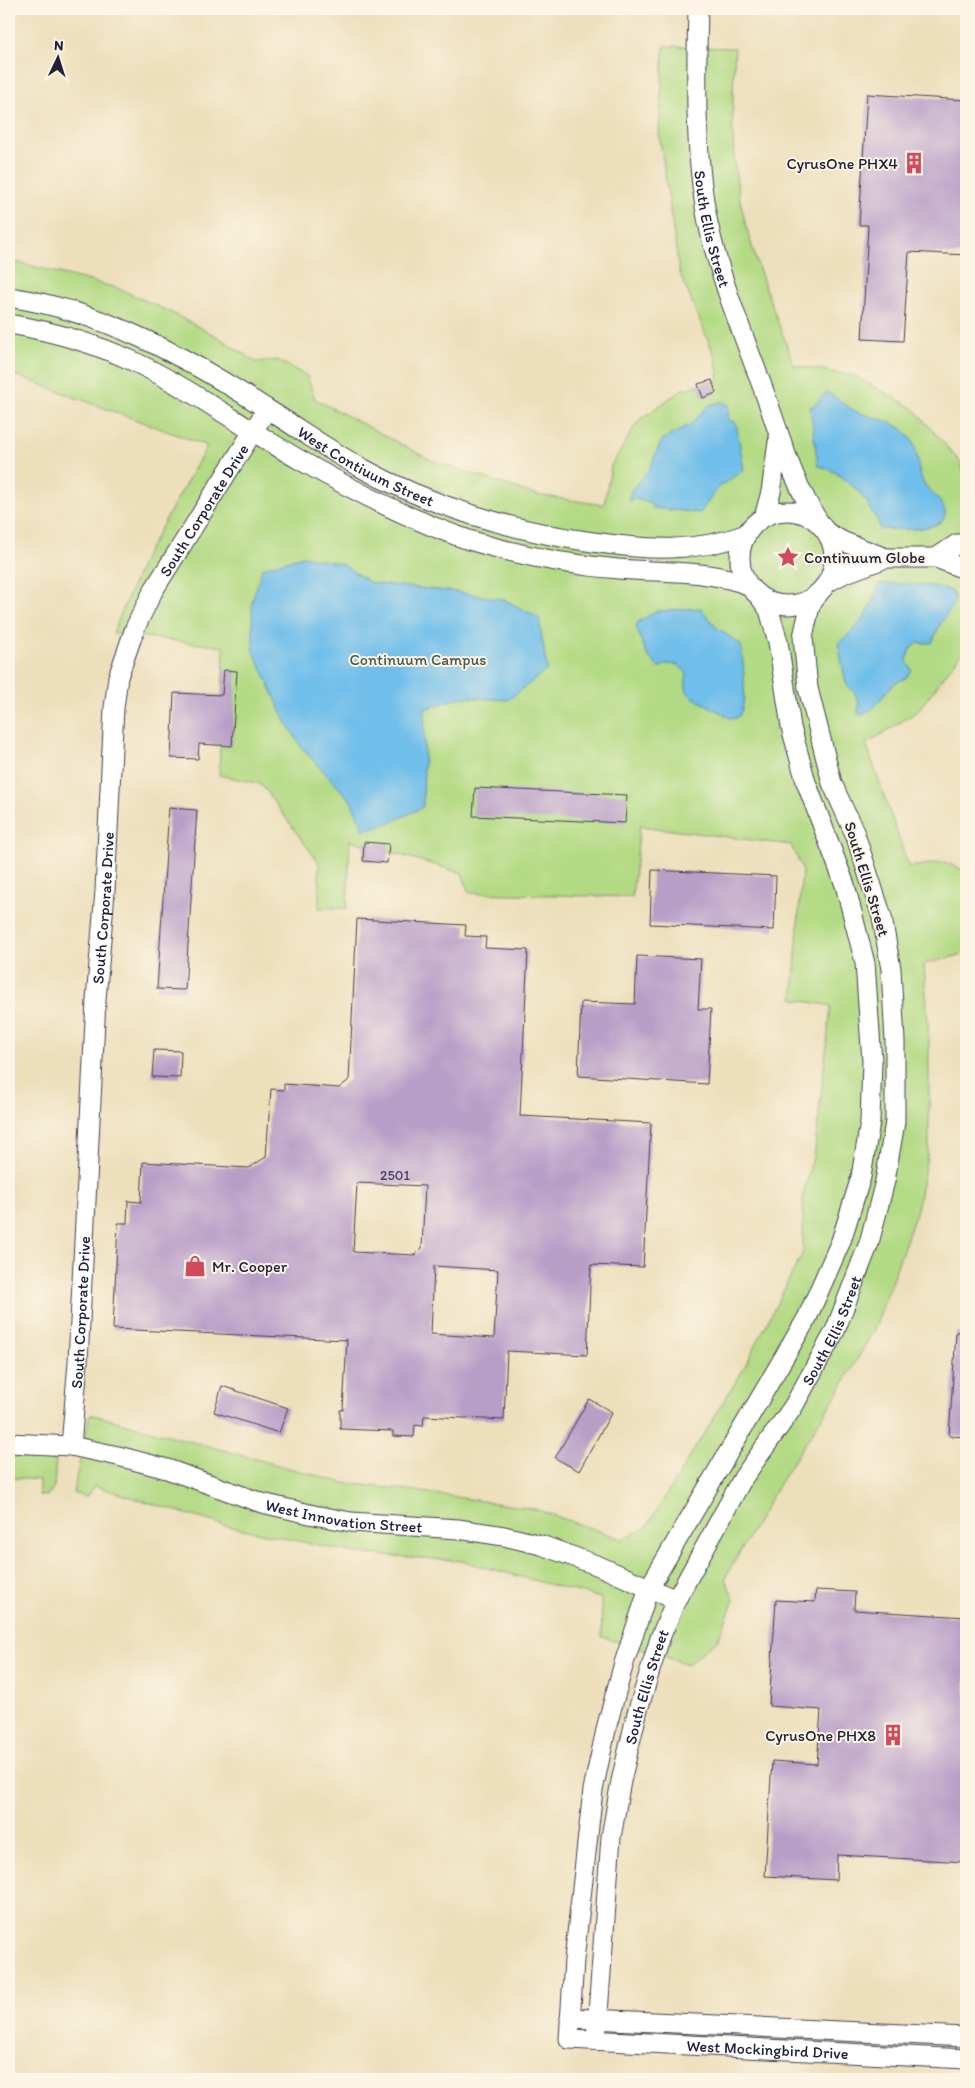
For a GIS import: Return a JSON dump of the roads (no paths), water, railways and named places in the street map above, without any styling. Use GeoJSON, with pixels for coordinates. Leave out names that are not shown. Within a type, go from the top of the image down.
{"type":"FeatureCollection","features":[{"type":"Feature","properties":{"kind":"street","name":"South Ellis Street"},"geometry":{"type":"LineString","coordinates":[[698,9],[696,83],[702,175],[710,234],[723,279],[790,470],[808,505],[824,528]]}},
{"type":"Feature","properties":{"kind":"street","name":"West Contiuum Street"},"geometry":{"type":"LineString","coordinates":[[9,297],[65,309],[124,329],[176,355],[361,468],[446,505],[518,528],[573,540],[649,548],[707,546],[747,534]]}},
{"type":"Feature","properties":{"kind":"street","name":"West Contiuum Street"},"geometry":{"type":"LineString","coordinates":[[9,324],[68,338],[134,362],[394,511],[470,540],[541,558],[618,569],[722,576],[754,590]]}},
{"type":"Feature","properties":{"kind":"street","name":"South Corporate Drive"},"geometry":{"type":"LineString","coordinates":[[71,1446],[78,1362],[96,1000],[105,891],[113,717],[118,676],[135,628],[153,591],[267,409]]}},
{"type":"Feature","properties":{"kind":"street","name":"South Ellis Street"},"geometry":{"type":"LineString","coordinates":[[764,517],[772,492],[778,439]]}},
{"type":"Feature","properties":{"kind":"street"},"geometry":{"type":"LineString","coordinates":[[886,558],[842,541],[809,516],[794,512],[779,512],[764,517],[754,524],[742,546],[740,560],[742,573],[754,590],[773,603],[789,605],[804,602],[843,574],[886,558],[936,558],[959,567],[966,567]]}},
{"type":"Feature","properties":{"kind":"street"},"geometry":{"type":"LineString","coordinates":[[823,588],[833,570],[835,557],[832,544],[824,528]]}},
{"type":"Feature","properties":{"kind":"street"},"geometry":{"type":"LineString","coordinates":[[936,558],[957,544],[966,544]]}},
{"type":"Feature","properties":{"kind":"street","name":"South Ellis Street"},"geometry":{"type":"LineString","coordinates":[[596,2040],[611,1837],[621,1781],[643,1694],[660,1638],[676,1600],[743,1478],[793,1407],[835,1331],[869,1243],[885,1181],[895,1122],[895,1041],[891,968],[882,917],[855,834],[832,783],[808,688],[803,637],[810,606],[823,588]]}},
{"type":"Feature","properties":{"kind":"street","name":"South Ellis Street"},"geometry":{"type":"LineString","coordinates":[[569,2038],[582,1872],[593,1790],[609,1717],[649,1588],[807,1318],[841,1241],[861,1177],[870,1122],[872,1061],[865,963],[845,885],[806,782],[791,727],[778,642],[769,610],[754,590]]}},
{"type":"Feature","properties":{"kind":"street","name":"West Innovation Street"},"geometry":{"type":"LineString","coordinates":[[9,1443],[71,1446],[118,1456],[167,1469],[262,1503],[314,1515],[351,1522],[458,1529],[541,1545],[676,1600]]}},
{"type":"Feature","properties":{"kind":"street","name":"West Mockingbird Drive"},"geometry":{"type":"LineString","coordinates":[[570,2018],[966,2037]]}},
{"type":"Feature","properties":{"kind":"street","name":"West Mockingbird Drive"},"geometry":{"type":"LineString","coordinates":[[569,2038],[966,2060]]}},
{"type":"Feature","properties":{"kind":"water"},"geometry":{"type":"Polygon","coordinates":[[[826,392],[855,411],[891,423],[908,434],[916,451],[923,482],[944,508],[945,516],[940,522],[921,528],[880,529],[878,521],[868,507],[870,506],[859,493],[840,476],[818,466],[810,407],[815,405],[826,392]]]}},
{"type":"Feature","properties":{"kind":"water"},"geometry":{"type":"Polygon","coordinates":[[[722,402],[729,405],[728,419],[736,423],[744,470],[719,487],[700,513],[653,508],[650,502],[635,499],[629,501],[631,490],[649,470],[662,440],[691,424],[709,405],[722,402]]]}},
{"type":"Feature","properties":{"kind":"water"},"geometry":{"type":"Polygon","coordinates":[[[303,556],[342,564],[371,583],[458,592],[505,600],[539,618],[547,670],[508,700],[461,697],[425,709],[423,807],[392,822],[364,830],[351,801],[302,748],[286,722],[253,650],[252,602],[262,568],[303,556]]]}},
{"type":"Feature","properties":{"kind":"water"},"geometry":{"type":"Polygon","coordinates":[[[879,584],[917,584],[939,587],[953,593],[955,601],[940,625],[932,643],[918,643],[909,650],[907,662],[912,670],[910,674],[893,685],[871,710],[861,715],[858,714],[859,703],[854,692],[846,684],[838,643],[864,618],[879,584]]]}},
{"type":"Feature","properties":{"kind":"water"},"geometry":{"type":"Polygon","coordinates":[[[701,608],[716,627],[741,645],[744,695],[741,713],[737,718],[730,718],[692,697],[686,687],[687,674],[679,665],[667,664],[659,668],[647,655],[636,627],[637,623],[656,611],[701,608]]]}},
{"type":"Feature","properties":{"kind":"place","name":"CyrusOne PHX4"},"geometry":{"type":"Point","coordinates":[914,163]}},
{"type":"Feature","properties":{"kind":"place","name":"Continuum Globe"},"geometry":{"type":"Point","coordinates":[788,557]}},
{"type":"Feature","properties":{"kind":"place","name":"Mr. Cooper"},"geometry":{"type":"Point","coordinates":[195,1266]}},
{"type":"Feature","properties":{"kind":"place","name":"CyrusOne PHX8"},"geometry":{"type":"Point","coordinates":[893,1735]}},
{"type":"Feature","properties":{"kind":"park label","name":"Continuum Campus"},"geometry":{"type":"Point","coordinates":[418,659]}}]}
